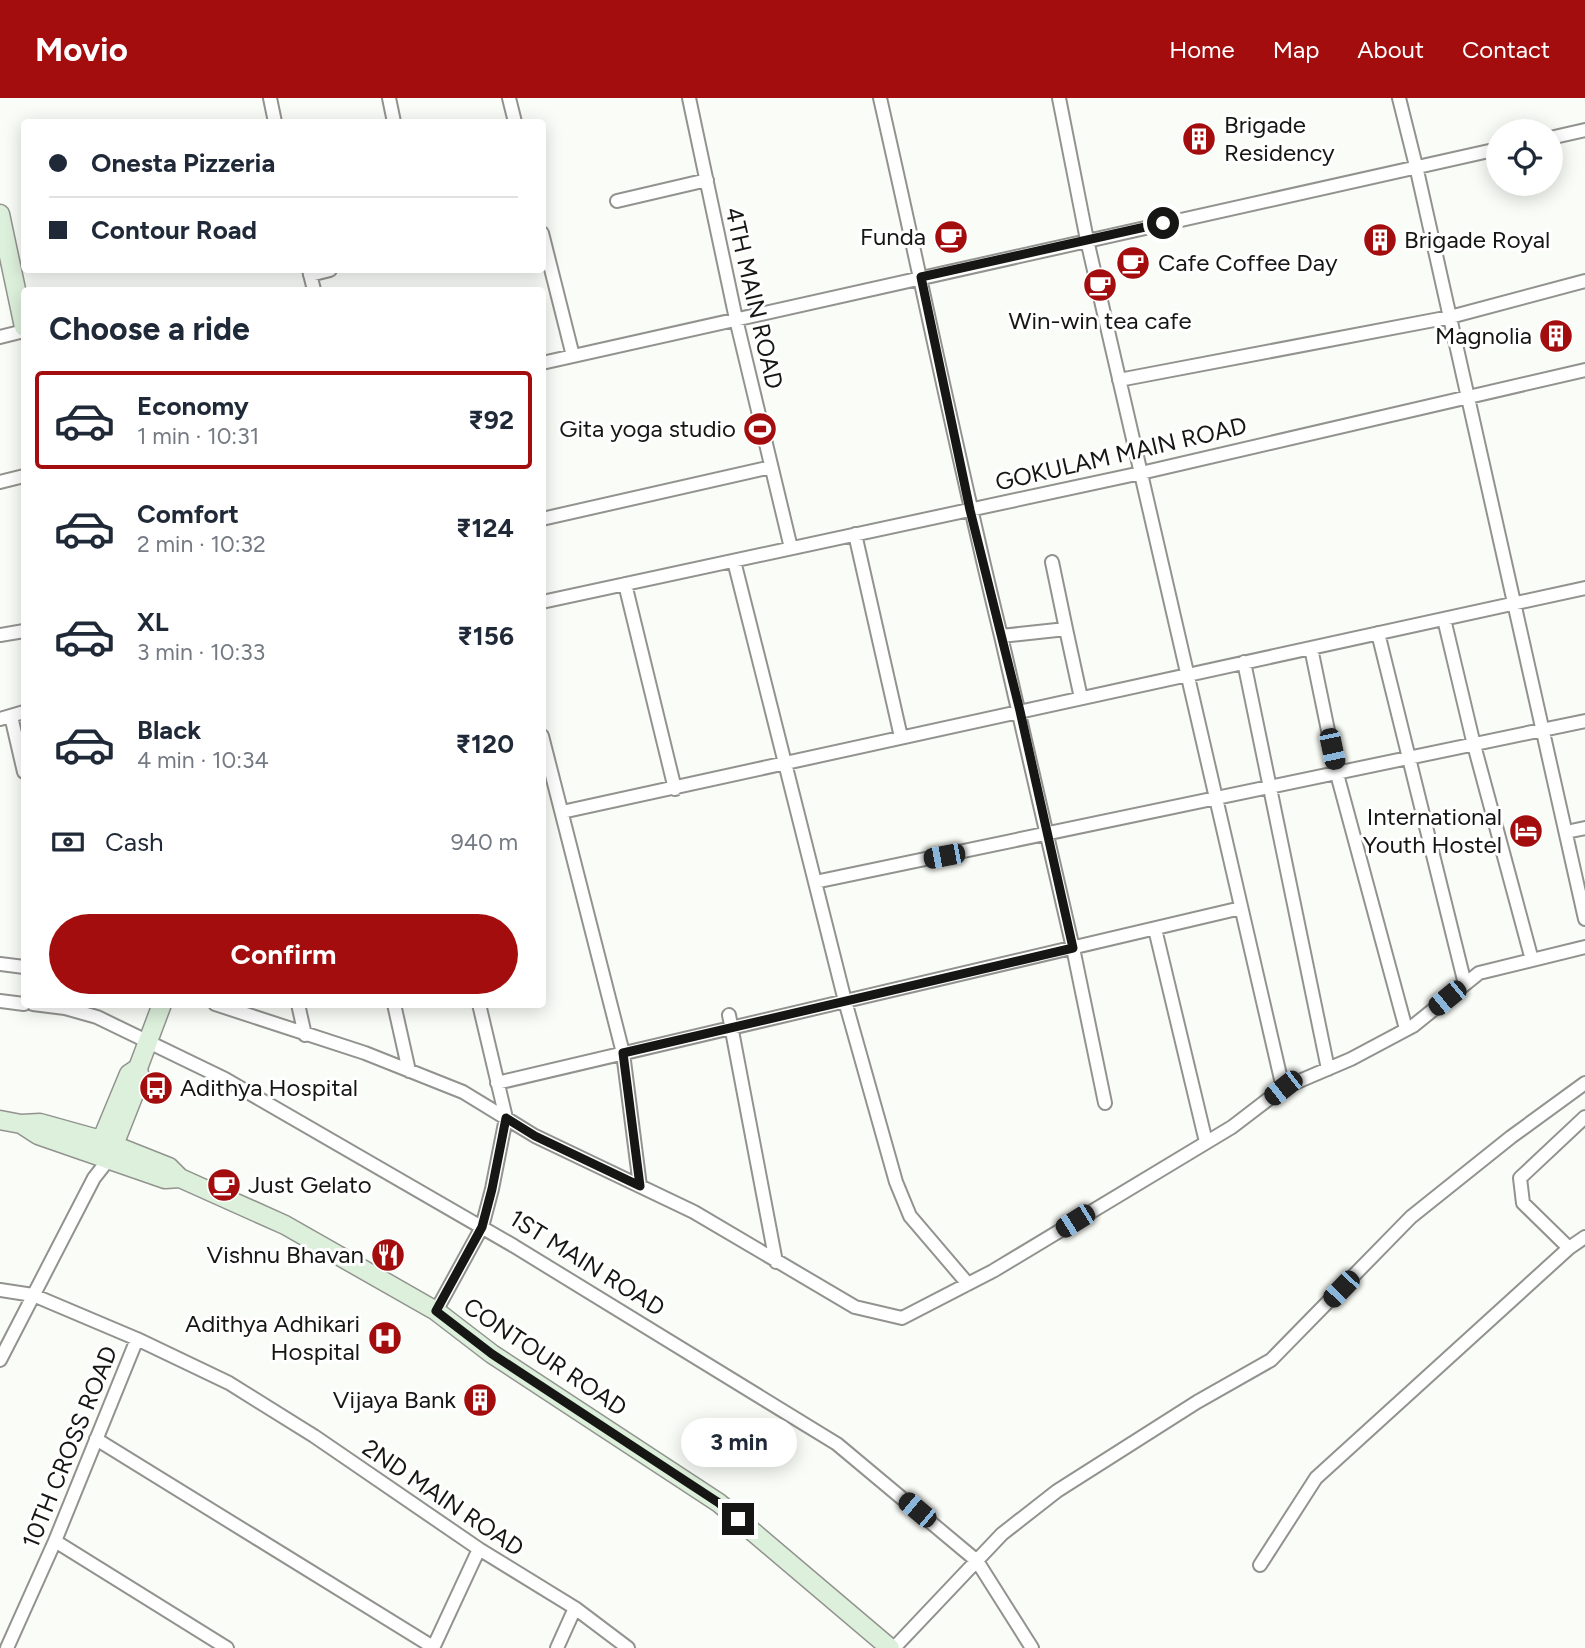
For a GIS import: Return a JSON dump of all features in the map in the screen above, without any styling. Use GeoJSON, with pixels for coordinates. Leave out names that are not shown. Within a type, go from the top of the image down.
{"type":"FeatureCollection","features":[{"type":"Feature","properties":{"kind":"main road"},"geometry":{"type":"LineString","coordinates":[[0,214],[21,315]]}},
{"type":"Feature","properties":{"kind":"main road"},"geometry":{"type":"LineString","coordinates":[[105,1149],[128,1074],[138,1068],[161,1008]]}},
{"type":"Feature","properties":{"kind":"main road","name":"CONTOUR ROAD"},"geometry":{"type":"LineString","coordinates":[[0,1120],[20,1124],[38,1135],[105,1149],[169,1167],[180,1178],[285,1225],[436,1311],[492,1354],[719,1503],[892,1648]]}},
{"type":"Feature","properties":{"kind":"street"},"geometry":{"type":"LineString","coordinates":[[270,98],[274,119]]}},
{"type":"Feature","properties":{"kind":"street"},"geometry":{"type":"LineString","coordinates":[[389,98],[393,119]]}},
{"type":"Feature","properties":{"kind":"street"},"geometry":{"type":"LineString","coordinates":[[509,98],[514,119]]}},
{"type":"Feature","properties":{"kind":"street","name":"4TH MAIN ROAD"},"geometry":{"type":"LineString","coordinates":[[689,98],[736,319],[791,548]]}},
{"type":"Feature","properties":{"kind":"street"},"geometry":{"type":"LineString","coordinates":[[880,98],[970,510],[1048,835],[1105,1103]]}},
{"type":"Feature","properties":{"kind":"street"},"geometry":{"type":"LineString","coordinates":[[1059,98],[1087,240],[1283,1088]]}},
{"type":"Feature","properties":{"kind":"street"},"geometry":{"type":"LineString","coordinates":[[1399,98],[1585,919]]}},
{"type":"Feature","properties":{"kind":"street"},"geometry":{"type":"LineString","coordinates":[[1563,135],[1585,130]]}},
{"type":"Feature","properties":{"kind":"street"},"geometry":{"type":"LineString","coordinates":[[546,362],[1486,151]]}},
{"type":"Feature","properties":{"kind":"street"},"geometry":{"type":"LineString","coordinates":[[617,201],[707,180]]}},
{"type":"Feature","properties":{"kind":"street"},"geometry":{"type":"LineString","coordinates":[[546,249],[573,356]]}},
{"type":"Feature","properties":{"kind":"street"},"geometry":{"type":"LineString","coordinates":[[1119,380],[1450,317],[1585,281]]}},
{"type":"Feature","properties":{"kind":"street"},"geometry":{"type":"LineString","coordinates":[[0,337],[21,330]]}},
{"type":"Feature","properties":{"kind":"street","name":"GOKULAM MAIN ROAD"},"geometry":{"type":"LineString","coordinates":[[546,601],[1140,473],[1585,370]]}},
{"type":"Feature","properties":{"kind":"street"},"geometry":{"type":"LineString","coordinates":[[546,518],[771,467]]}},
{"type":"Feature","properties":{"kind":"street"},"geometry":{"type":"LineString","coordinates":[[0,482],[21,477]]}},
{"type":"Feature","properties":{"kind":"street"},"geometry":{"type":"LineString","coordinates":[[855,534],[901,737]]}},
{"type":"Feature","properties":{"kind":"street"},"geometry":{"type":"LineString","coordinates":[[734,561],[845,1001],[896,1182],[910,1216],[968,1284]]}},
{"type":"Feature","properties":{"kind":"street"},"geometry":{"type":"LineString","coordinates":[[1052,562],[1081,698]]}},
{"type":"Feature","properties":{"kind":"street"},"geometry":{"type":"LineString","coordinates":[[625,584],[675,789]]}},
{"type":"Feature","properties":{"kind":"street"},"geometry":{"type":"LineString","coordinates":[[562,812],[1585,588]]}},
{"type":"Feature","properties":{"kind":"street"},"geometry":{"type":"LineString","coordinates":[[1444,619],[1474,746],[1532,960]]}},
{"type":"Feature","properties":{"kind":"street"},"geometry":{"type":"LineString","coordinates":[[1001,636],[1066,629]]}},
{"type":"Feature","properties":{"kind":"street"},"geometry":{"type":"LineString","coordinates":[[0,635],[21,632]]}},
{"type":"Feature","properties":{"kind":"street"},"geometry":{"type":"LineString","coordinates":[[1378,633],[1465,984]]}},
{"type":"Feature","properties":{"kind":"street"},"geometry":{"type":"LineString","coordinates":[[1311,648],[1337,774],[1406,1030]]}},
{"type":"Feature","properties":{"kind":"street"},"geometry":{"type":"LineString","coordinates":[[1244,662],[1328,1069]]}},
{"type":"Feature","properties":{"kind":"street"},"geometry":{"type":"LineString","coordinates":[[5,718],[21,763]]}},
{"type":"Feature","properties":{"kind":"street"},"geometry":{"type":"LineString","coordinates":[[815,882],[1585,721]]}},
{"type":"Feature","properties":{"kind":"street"},"geometry":{"type":"LineString","coordinates":[[546,751],[610,984],[623,1053],[640,1186]]}},
{"type":"Feature","properties":{"kind":"street"},"geometry":{"type":"LineString","coordinates":[[1566,832],[1585,828]]}},
{"type":"Feature","properties":{"kind":"street"},"geometry":{"type":"LineString","coordinates":[[497,1083],[623,1053],[730,1021],[845,1001],[1241,908]]}},
{"type":"Feature","properties":{"kind":"street"},"geometry":{"type":"LineString","coordinates":[[1155,929],[1206,1142]]}},
{"type":"Feature","properties":{"kind":"street"},"geometry":{"type":"LineString","coordinates":[[227,1008],[365,1053],[463,1092],[535,1136],[694,1212],[855,1307],[902,1318],[993,1271],[1233,1126],[1283,1088],[1406,1030],[1479,973],[1585,947]]}},
{"type":"Feature","properties":{"kind":"street"},"geometry":{"type":"LineString","coordinates":[[0,964],[21,967]]}},
{"type":"Feature","properties":{"kind":"street"},"geometry":{"type":"LineString","coordinates":[[0,1001],[21,1004]]}},
{"type":"Feature","properties":{"kind":"street","name":"1ST MAIN ROAD"},"geometry":{"type":"LineString","coordinates":[[58,1008],[83,1012],[225,1079],[482,1227],[837,1444],[977,1560],[1032,1648]]}},
{"type":"Feature","properties":{"kind":"street"},"geometry":{"type":"LineString","coordinates":[[299,1008],[305,1035]]}},
{"type":"Feature","properties":{"kind":"street"},"geometry":{"type":"LineString","coordinates":[[395,1008],[409,1071]]}},
{"type":"Feature","properties":{"kind":"street"},"geometry":{"type":"LineString","coordinates":[[436,1311],[482,1227],[506,1118],[480,1008]]}},
{"type":"Feature","properties":{"kind":"street"},"geometry":{"type":"LineString","coordinates":[[730,1021],[776,1262]]}},
{"type":"Feature","properties":{"kind":"street"},"geometry":{"type":"LineString","coordinates":[[892,1648],[1002,1534],[1058,1491],[1197,1402],[1271,1360],[1411,1217],[1511,1137],[1585,1083]]}},
{"type":"Feature","properties":{"kind":"street"},"geometry":{"type":"LineString","coordinates":[[1569,1248],[1524,1203],[1520,1178],[1585,1117]]}},
{"type":"Feature","properties":{"kind":"street"},"geometry":{"type":"LineString","coordinates":[[0,1360],[94,1178],[105,1149]]}},
{"type":"Feature","properties":{"kind":"street"},"geometry":{"type":"LineString","coordinates":[[1260,1565],[1316,1478],[1569,1248],[1585,1237]]}},
{"type":"Feature","properties":{"kind":"street","name":"2ND MAIN ROAD"},"geometry":{"type":"LineString","coordinates":[[0,1290],[33,1295],[229,1382],[314,1436],[479,1549],[575,1608],[628,1648]]}},
{"type":"Feature","properties":{"kind":"street","name":"10TH CROSS ROAD"},"geometry":{"type":"LineString","coordinates":[[7,1648],[137,1339]]}},
{"type":"Feature","properties":{"kind":"street"},"geometry":{"type":"LineString","coordinates":[[96,1438],[433,1647],[479,1549]]}},
{"type":"Feature","properties":{"kind":"street"},"geometry":{"type":"LineString","coordinates":[[54,1541],[227,1648]]}},
{"type":"Feature","properties":{"kind":"street"},"geometry":{"type":"LineString","coordinates":[[557,1648],[575,1608]]}},
{"type":"Feature","properties":{"kind":"place","name":"Brigade Residency"},"geometry":{"type":"Point","coordinates":[1199,139]}},
{"type":"Feature","properties":{"kind":"place","name":"Funda"},"geometry":{"type":"Point","coordinates":[951,237]}},
{"type":"Feature","properties":{"kind":"place","name":"Brigade Royal"},"geometry":{"type":"Point","coordinates":[1380,240]}},
{"type":"Feature","properties":{"kind":"place","name":"Cafe Coffee Day"},"geometry":{"type":"Point","coordinates":[1133,263]}},
{"type":"Feature","properties":{"kind":"place","name":"Win-win tea cafe"},"geometry":{"type":"Point","coordinates":[1100,285]}},
{"type":"Feature","properties":{"kind":"place","name":"Magnolia"},"geometry":{"type":"Point","coordinates":[1556,336]}},
{"type":"Feature","properties":{"kind":"place","name":"Gita yoga studio"},"geometry":{"type":"Point","coordinates":[760,429]}},
{"type":"Feature","properties":{"kind":"place","name":"International Youth Hostel"},"geometry":{"type":"Point","coordinates":[1526,831]}},
{"type":"Feature","properties":{"kind":"place","name":"Adithya Hospital"},"geometry":{"type":"Point","coordinates":[156,1088]}},
{"type":"Feature","properties":{"kind":"place","name":"Just Gelato"},"geometry":{"type":"Point","coordinates":[224,1185]}},
{"type":"Feature","properties":{"kind":"place","name":"Vishnu Bhavan"},"geometry":{"type":"Point","coordinates":[388,1255]}},
{"type":"Feature","properties":{"kind":"place","name":"Adithya Adhikari Hospital"},"geometry":{"type":"Point","coordinates":[385,1338]}},
{"type":"Feature","properties":{"kind":"place","name":"Vijaya Bank"},"geometry":{"type":"Point","coordinates":[480,1400]}},
{"type":"Feature","properties":{"kind":"route"},"geometry":{"type":"LineString","coordinates":[[738,1519],[719,1503],[492,1354],[436,1311],[482,1227],[506,1118],[535,1136],[640,1186],[623,1053],[1073,948],[1020,711],[970,510],[921,277],[1163,223]]}}]}
